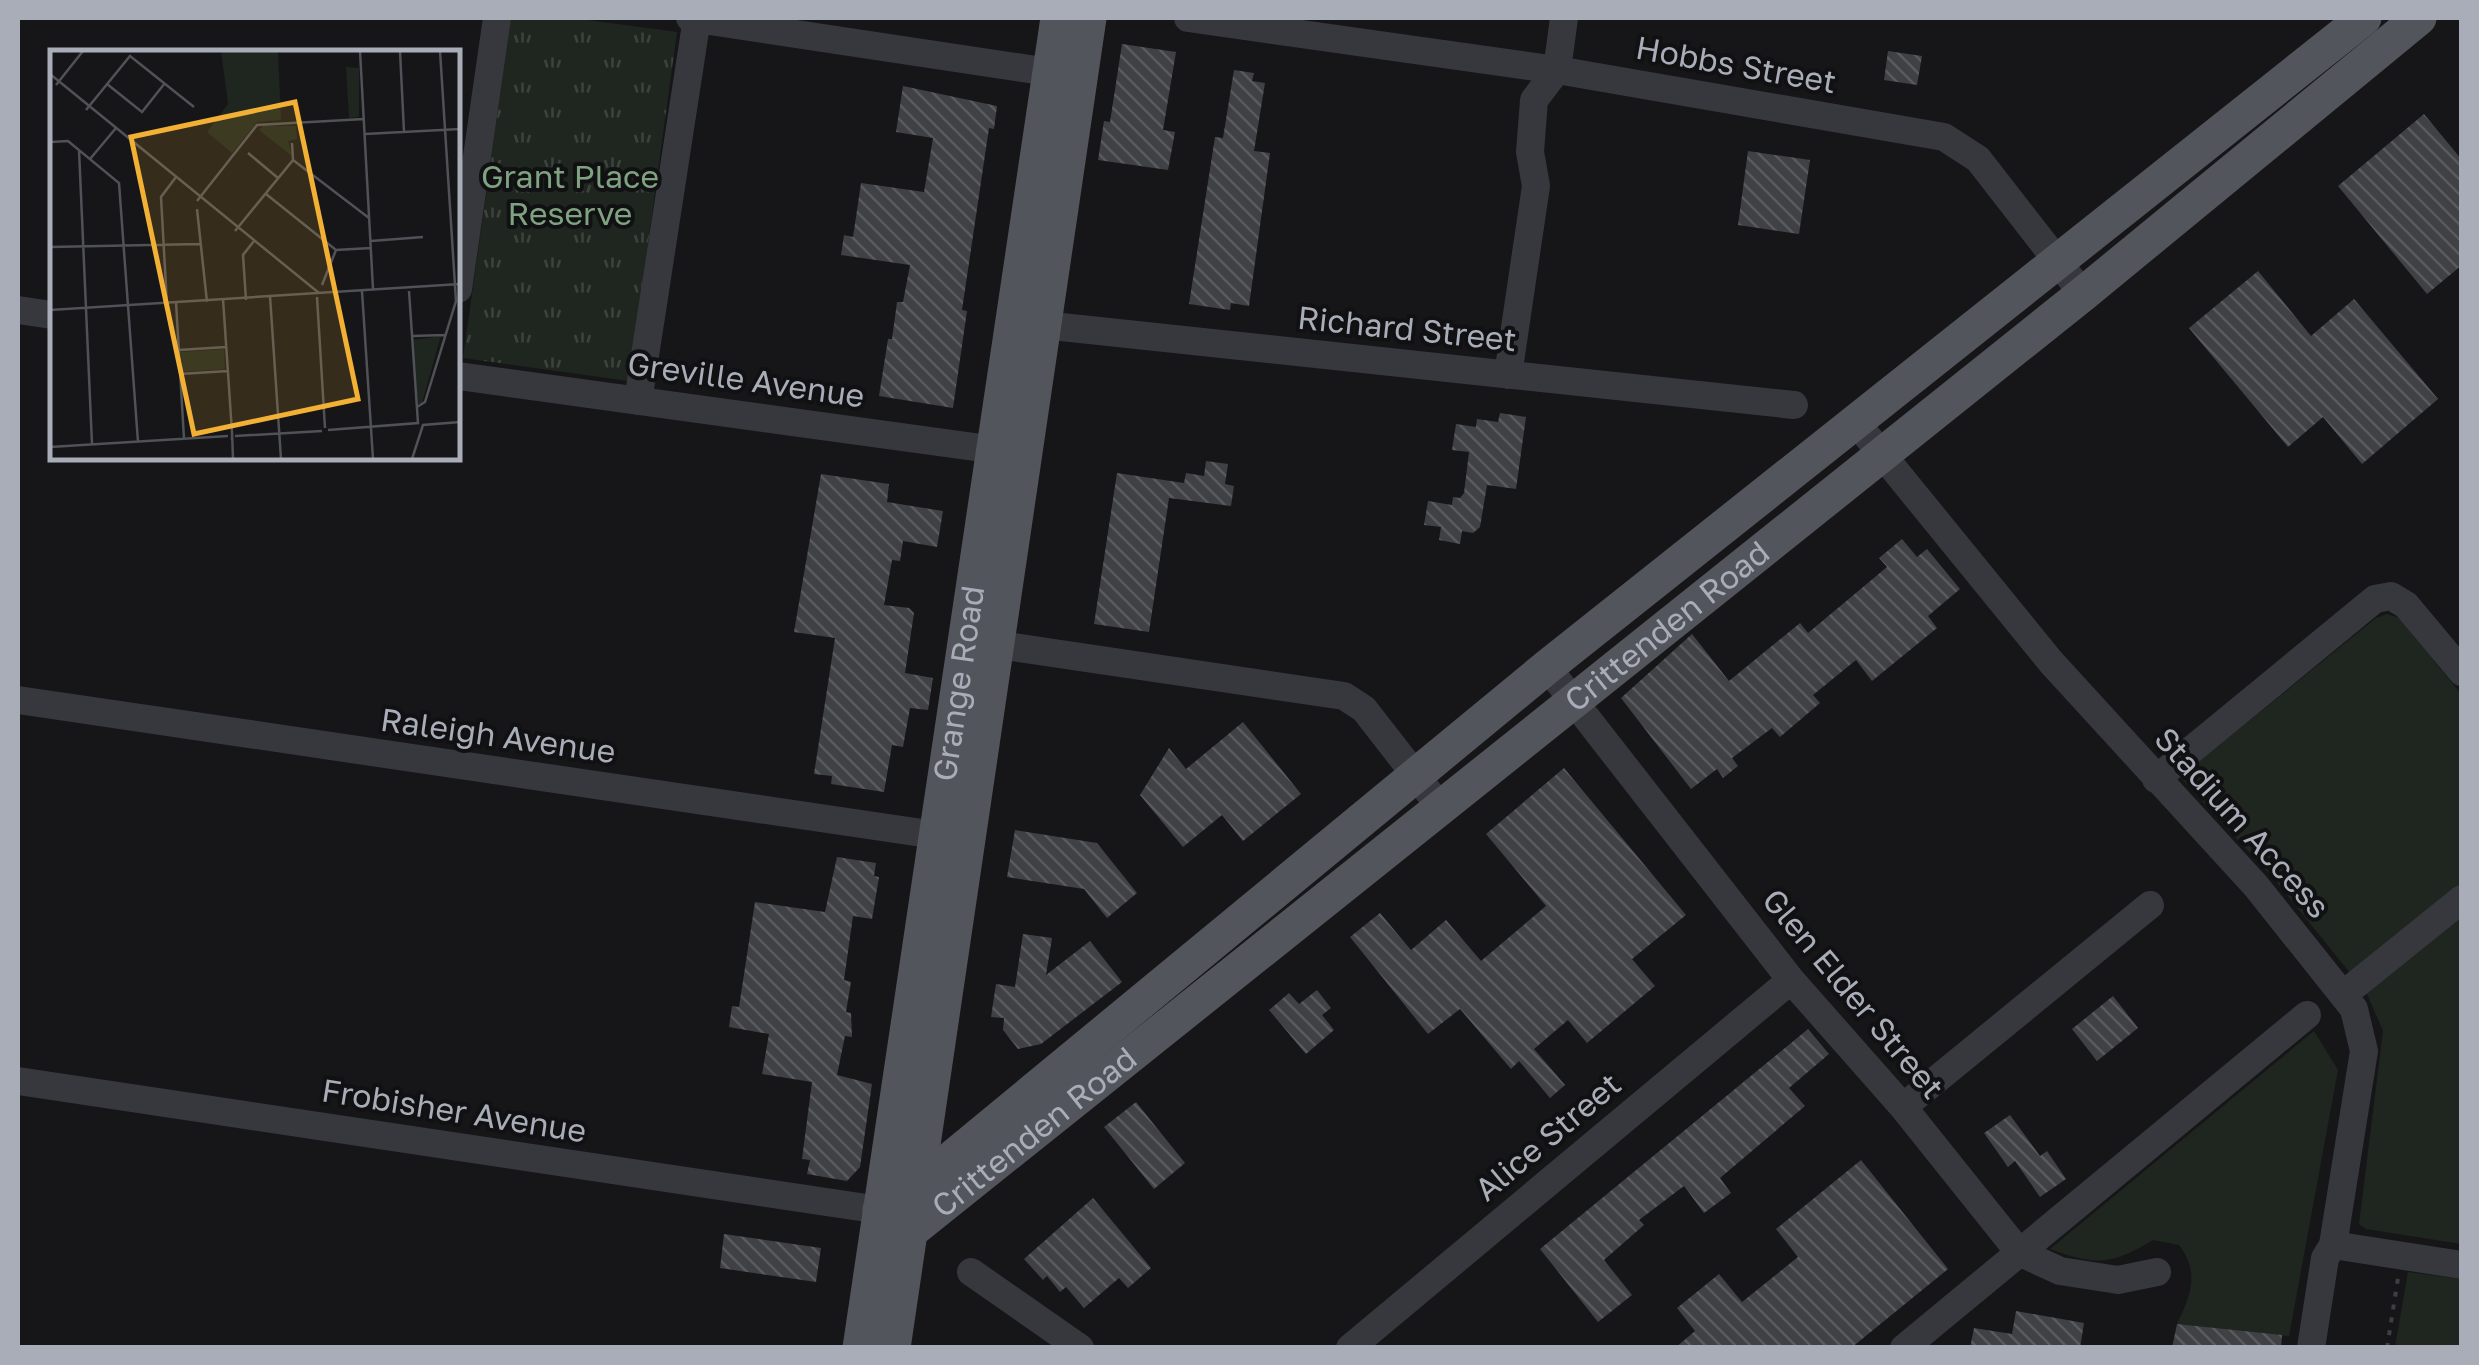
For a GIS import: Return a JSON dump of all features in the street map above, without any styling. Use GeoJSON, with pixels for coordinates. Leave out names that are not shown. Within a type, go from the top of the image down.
{"type":"FeatureCollection","features":[{"type":"Feature","properties":{"kind":"main road","name":"Grange Road"},"geometry":{"type":"LineString","coordinates":[[1058,18],[1065,75]]}},
{"type":"Feature","properties":{"kind":"main road","name":"Grange Road"},"geometry":{"type":"LineString","coordinates":[[860,1348],[880,1210],[952,838],[1065,75],[1089,18]]}},
{"type":"Feature","properties":{"kind":"main road","name":"Crittenden Road"},"geometry":{"type":"LineString","coordinates":[[880,1210],[918,1185],[1416,774],[1854,420],[2364,18]]}},
{"type":"Feature","properties":{"kind":"main road","name":"Crittenden Road"},"geometry":{"type":"LineString","coordinates":[[911,1230],[2084,294],[2419,18]]}},
{"type":"Feature","properties":{"kind":"main road","name":"Grange Road"},"geometry":{"type":"LineString","coordinates":[[893,1348],[931,1101],[952,838]]}},
{"type":"Feature","properties":{"kind":"main road"},"geometry":{"type":"LineString","coordinates":[[931,1101],[948,1134],[975,1138]]}},
{"type":"Feature","properties":{"kind":"main road"},"geometry":{"type":"LineString","coordinates":[[880,1210],[911,1230]]}},
{"type":"Feature","properties":{"kind":"street"},"geometry":{"type":"LineString","coordinates":[[460,275],[497,18]]}},
{"type":"Feature","properties":{"kind":"street"},"geometry":{"type":"LineString","coordinates":[[638,400],[694,18],[1065,75]]}},
{"type":"Feature","properties":{"kind":"street","name":"Hobbs Street"},"geometry":{"type":"LineString","coordinates":[[1188,18],[1557,70],[1944,137],[1978,158],[2084,294]]}},
{"type":"Feature","properties":{"kind":"street"},"geometry":{"type":"LineString","coordinates":[[1508,375],[1536,186],[1530,152],[1534,100],[1557,70],[1564,18]]}},
{"type":"Feature","properties":{"kind":"street"},"geometry":{"type":"LineString","coordinates":[[18,310],[50,315]]}},
{"type":"Feature","properties":{"kind":"street","name":"Richard Street"},"geometry":{"type":"LineString","coordinates":[[1028,324],[1794,405]]}},
{"type":"Feature","properties":{"kind":"street","name":"Greville Avenue"},"geometry":{"type":"LineString","coordinates":[[460,376],[1010,452]]}},
{"type":"Feature","properties":{"kind":"street","name":"Stadium Access"},"geometry":{"type":"LineString","coordinates":[[1854,420],[2052,662],[2256,886],[2344,994],[2362,1027],[2364,1051],[2334,1244],[2325,1258],[2311,1348]]}},
{"type":"Feature","properties":{"kind":"street"},"geometry":{"type":"LineString","coordinates":[[2156,779],[2375,599],[2391,596],[2406,605],[2462,672]]}},
{"type":"Feature","properties":{"kind":"street"},"geometry":{"type":"LineString","coordinates":[[981,642],[1344,696],[1364,709],[1441,808]]}},
{"type":"Feature","properties":{"kind":"street","name":"Glen Elder Street"},"geometry":{"type":"LineString","coordinates":[[1547,667],[1791,980],[1904,1106],[2019,1252],[2060,1271],[2118,1280],[2157,1272]]}},
{"type":"Feature","properties":{"kind":"street","name":"Raleigh Avenue"},"geometry":{"type":"LineString","coordinates":[[18,700],[952,838]]}},
{"type":"Feature","properties":{"kind":"street"},"geometry":{"type":"LineString","coordinates":[[2344,994],[2462,899]]}},
{"type":"Feature","properties":{"kind":"street"},"geometry":{"type":"LineString","coordinates":[[1904,1106],[2150,905]]}},
{"type":"Feature","properties":{"kind":"street","name":"Alice Street"},"geometry":{"type":"LineString","coordinates":[[1350,1348],[1791,980]]}},
{"type":"Feature","properties":{"kind":"street"},"geometry":{"type":"LineString","coordinates":[[1904,1348],[2308,1015]]}},
{"type":"Feature","properties":{"kind":"street","name":"Frobisher Avenue"},"geometry":{"type":"LineString","coordinates":[[18,1081],[880,1210]]}},
{"type":"Feature","properties":{"kind":"street"},"geometry":{"type":"LineString","coordinates":[[2334,1244],[2462,1265]]}},
{"type":"Feature","properties":{"kind":"street"},"geometry":{"type":"LineString","coordinates":[[971,1272],[1080,1348]]}},
{"type":"Feature","properties":{"kind":"path"},"geometry":{"type":"LineString","coordinates":[[2387,1348],[2401,1256]]}},
{"type":"Feature","properties":{"kind":"green space","name":"Grant Place Reserve"},"geometry":{"type":"Polygon","coordinates":[[[511,18],[572,18],[677,32],[629,381],[463,358],[511,18]]]}},
{"type":"Feature","properties":{"kind":"green space"},"geometry":{"type":"Polygon","coordinates":[[[2387,614],[2399,618],[2461,694],[2461,1244],[2366,1229],[2359,1224],[2383,1031],[2367,994],[2274,879],[2180,777],[2376,618],[2387,614]]]}},
{"type":"Feature","properties":{"kind":"green space"},"geometry":{"type":"Polygon","coordinates":[[[2314,1031],[2338,1070],[2289,1336],[2177,1324],[2191,1284],[2190,1265],[2179,1245],[2153,1240],[2103,1260],[2050,1249],[2314,1031]]]}},
{"type":"Feature","properties":{"kind":"green space"},"geometry":{"type":"Polygon","coordinates":[[[2408,1272],[2461,1279],[2461,1347],[2395,1347],[2408,1272]]]}},
{"type":"Feature","properties":{"kind":"building"},"geometry":{"type":"Polygon","coordinates":[[[1122,44],[1176,52],[1163,130],[1175,132],[1168,170],[1098,160],[1104,121],[1110,122],[1122,44]]]}},
{"type":"Feature","properties":{"kind":"building"},"geometry":{"type":"Polygon","coordinates":[[[1888,51],[1922,56],[1917,85],[1884,80],[1888,51]]]}},
{"type":"Feature","properties":{"kind":"building"},"geometry":{"type":"Polygon","coordinates":[[[1234,70],[1254,73],[1252,81],[1265,83],[1254,151],[1270,153],[1249,306],[1231,303],[1230,310],[1189,304],[1215,137],[1223,138],[1234,70]]]}},
{"type":"Feature","properties":{"kind":"building"},"geometry":{"type":"Polygon","coordinates":[[[903,86],[997,106],[994,129],[989,128],[962,310],[967,311],[953,408],[879,396],[888,339],[892,339],[897,302],[903,302],[910,265],[841,255],[844,235],[853,237],[861,183],[924,192],[933,138],[896,132],[903,86]]]}},
{"type":"Feature","properties":{"kind":"building"},"geometry":{"type":"Polygon","coordinates":[[[2424,114],[2462,160],[2462,265],[2427,294],[2338,186],[2424,114]]]}},
{"type":"Feature","properties":{"kind":"building"},"geometry":{"type":"Polygon","coordinates":[[[1748,151],[1810,160],[1799,234],[1738,225],[1748,151]]]}},
{"type":"Feature","properties":{"kind":"building"},"geometry":{"type":"Polygon","coordinates":[[[2258,271],[2311,336],[2354,299],[2438,399],[2362,464],[2323,417],[2288,447],[2189,328],[2258,271]]]}},
{"type":"Feature","properties":{"kind":"building"},"geometry":{"type":"Polygon","coordinates":[[[1500,413],[1526,417],[1516,489],[1487,485],[1480,527],[1473,533],[1462,531],[1460,544],[1439,540],[1441,527],[1424,525],[1428,501],[1452,505],[1453,497],[1460,498],[1464,493],[1469,452],[1452,450],[1456,424],[1476,427],[1477,419],[1498,422],[1500,413]]]}},
{"type":"Feature","properties":{"kind":"building"},"geometry":{"type":"Polygon","coordinates":[[[1206,461],[1228,464],[1225,484],[1234,486],[1231,506],[1169,498],[1149,632],[1094,624],[1117,473],[1184,483],[1186,473],[1204,476],[1206,461]]]}},
{"type":"Feature","properties":{"kind":"building"},"geometry":{"type":"Polygon","coordinates":[[[821,474],[889,484],[887,502],[943,511],[937,547],[903,541],[900,561],[892,560],[884,605],[909,608],[914,613],[905,673],[933,678],[928,710],[910,708],[903,747],[892,745],[884,792],[831,784],[832,776],[814,774],[835,638],[794,632],[821,474]]]}},
{"type":"Feature","properties":{"kind":"building"},"geometry":{"type":"Polygon","coordinates":[[[1902,539],[1917,557],[1927,549],[1960,589],[1928,616],[1937,628],[1872,681],[1856,660],[1813,695],[1820,703],[1780,737],[1772,728],[1732,758],[1738,766],[1723,778],[1717,769],[1691,789],[1621,698],[1692,634],[1729,681],[1800,623],[1808,633],[1887,567],[1879,558],[1902,539]]]}},
{"type":"Feature","properties":{"kind":"building"},"geometry":{"type":"Polygon","coordinates":[[[1243,722],[1301,794],[1243,841],[1222,815],[1183,847],[1140,795],[1169,748],[1186,769],[1243,722]]]}},
{"type":"Feature","properties":{"kind":"building"},"geometry":{"type":"Polygon","coordinates":[[[1564,768],[1686,915],[1632,959],[1655,986],[1587,1043],[1568,1020],[1534,1049],[1565,1085],[1550,1098],[1519,1061],[1511,1069],[1460,1009],[1428,1034],[1350,937],[1380,913],[1411,950],[1446,920],[1481,961],[1546,906],[1486,834],[1564,768]]]}},
{"type":"Feature","properties":{"kind":"building"},"geometry":{"type":"Polygon","coordinates":[[[1015,830],[1097,843],[1137,893],[1107,918],[1084,889],[1007,877],[1015,830]]]}},
{"type":"Feature","properties":{"kind":"building"},"geometry":{"type":"Polygon","coordinates":[[[837,857],[876,863],[874,876],[879,877],[872,919],[853,916],[844,980],[851,982],[846,1012],[851,1013],[852,1037],[845,1036],[837,1075],[872,1084],[860,1167],[847,1181],[807,1174],[810,1160],[802,1159],[812,1082],[762,1074],[769,1034],[729,1027],[732,1006],[739,1007],[755,902],[825,912],[837,857]]]}},
{"type":"Feature","properties":{"kind":"building"},"geometry":{"type":"Polygon","coordinates":[[[1023,934],[1052,938],[1046,975],[1090,941],[1122,982],[1041,1044],[1018,1049],[1003,1030],[1004,1018],[991,1017],[996,984],[1015,987],[1023,934]]]}},
{"type":"Feature","properties":{"kind":"building"},"geometry":{"type":"Polygon","coordinates":[[[1317,990],[1331,1008],[1322,1015],[1334,1030],[1306,1054],[1269,1010],[1289,993],[1299,1004],[1317,990]]]}},
{"type":"Feature","properties":{"kind":"building"},"geometry":{"type":"Polygon","coordinates":[[[2113,996],[2138,1028],[2097,1061],[2072,1029],[2113,996]]]}},
{"type":"Feature","properties":{"kind":"building"},"geometry":{"type":"Polygon","coordinates":[[[1808,1029],[1829,1054],[1789,1088],[1805,1106],[1720,1178],[1731,1193],[1704,1213],[1684,1186],[1639,1220],[1644,1225],[1604,1260],[1632,1295],[1598,1322],[1540,1249],[1808,1029]]]}},
{"type":"Feature","properties":{"kind":"building"},"geometry":{"type":"Polygon","coordinates":[[[1136,1102],[1185,1163],[1154,1189],[1104,1127],[1136,1102]]]}},
{"type":"Feature","properties":{"kind":"building"},"geometry":{"type":"Polygon","coordinates":[[[2010,1115],[2040,1156],[2047,1151],[2066,1179],[2040,1197],[2015,1161],[2008,1167],[1984,1133],[2010,1115]]]}},
{"type":"Feature","properties":{"kind":"building"},"geometry":{"type":"Polygon","coordinates":[[[1861,1160],[1948,1269],[1851,1348],[1675,1348],[1695,1331],[1677,1308],[1719,1274],[1742,1302],[1798,1257],[1776,1229],[1861,1160]]]}},
{"type":"Feature","properties":{"kind":"building"},"geometry":{"type":"Polygon","coordinates":[[[1093,1198],[1151,1268],[1128,1288],[1119,1278],[1084,1308],[1066,1287],[1060,1292],[1047,1276],[1043,1280],[1024,1259],[1093,1198]]]}},
{"type":"Feature","properties":{"kind":"building"},"geometry":{"type":"Polygon","coordinates":[[[724,1234],[821,1248],[816,1282],[720,1268],[724,1234]]]}},
{"type":"Feature","properties":{"kind":"building"},"geometry":{"type":"Polygon","coordinates":[[[2016,1311],[2084,1323],[2080,1348],[1970,1348],[1974,1328],[2012,1334],[2016,1311]]]}},
{"type":"Feature","properties":{"kind":"building"},"geometry":{"type":"Polygon","coordinates":[[[2177,1324],[2282,1335],[2281,1348],[2172,1348],[2177,1324]]]}}]}
